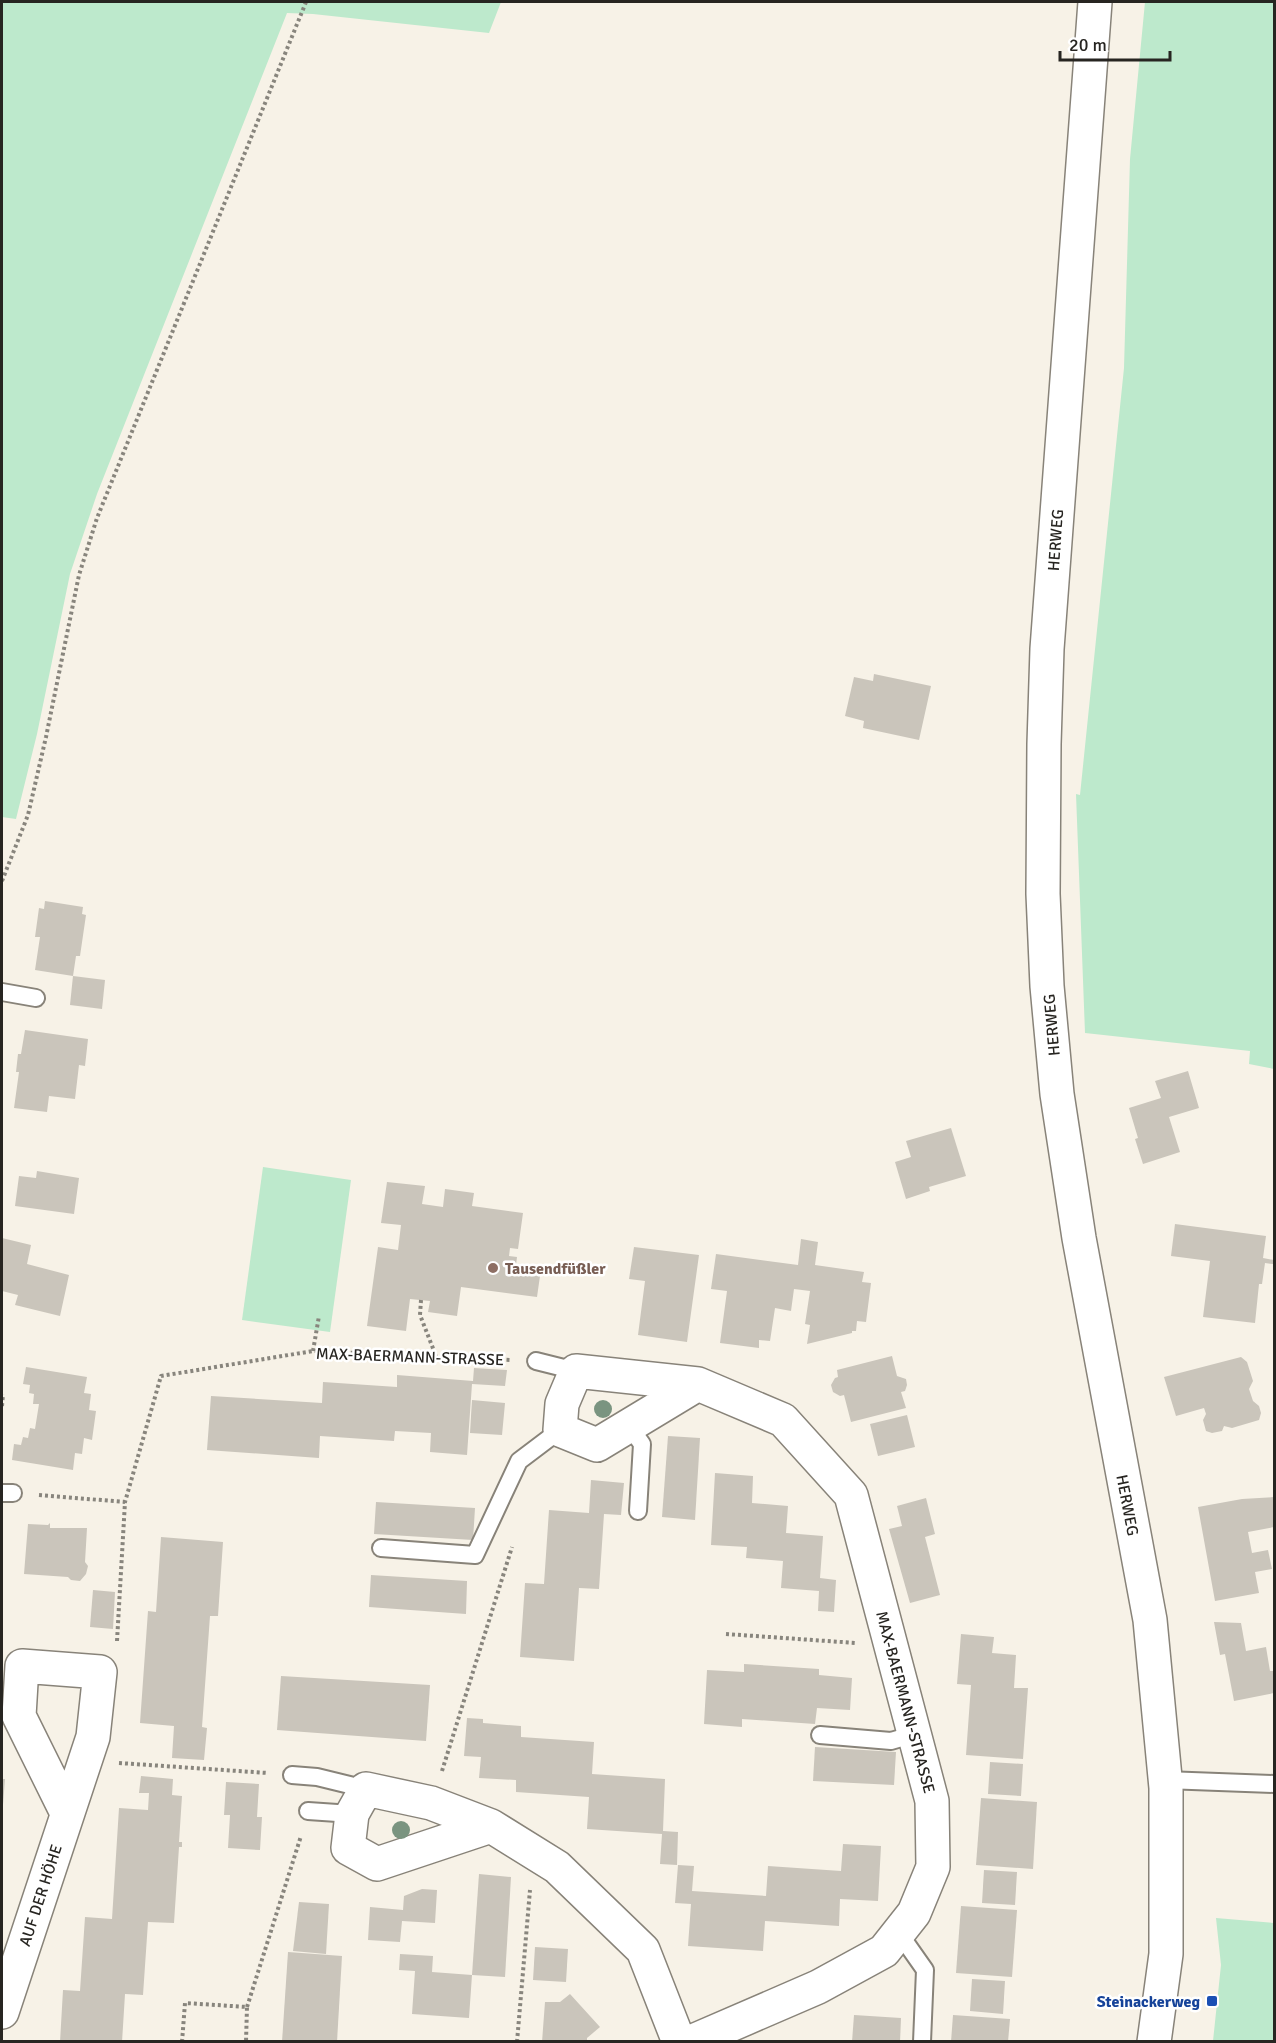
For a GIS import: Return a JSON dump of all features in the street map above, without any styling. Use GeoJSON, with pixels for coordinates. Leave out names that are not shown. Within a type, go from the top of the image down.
{"type":"FeatureCollection","features":[{"type":"Feature","properties":{"kind":"street","name":"HERWEG"},"geometry":{"type":"LineString","coordinates":[[1095,2],[1047,649],[1043,894],[1047,986],[1057,1094],[1078,1238],[1150,1620],[1165,1780],[1166,1954],[1154,2042]]}},
{"type":"Feature","properties":{"kind":"street","name":"MAX-BAERMANN-STRASSE"},"geometry":{"type":"LineString","coordinates":[[576,1371],[698,1383],[783,1420],[850,1495],[932,1801],[933,1867],[914,1913],[884,1951],[818,1987],[691,2042]]}},
{"type":"Feature","properties":{"kind":"street"},"geometry":{"type":"LineString","coordinates":[[576,1371],[562,1404],[560,1430],[597,1445],[698,1383]]}},
{"type":"Feature","properties":{"kind":"street"},"geometry":{"type":"LineString","coordinates":[[67,1813],[20,1716],[22,1665],[100,1672]]}},
{"type":"Feature","properties":{"kind":"street","name":"AUF DER HÖHE"},"geometry":{"type":"LineString","coordinates":[[2,2012],[93,1737],[100,1672]]}},
{"type":"Feature","properties":{"kind":"street"},"geometry":{"type":"LineString","coordinates":[[492,1826],[377,1864],[348,1848],[359,1802],[431,1803],[492,1826],[557,1867],[643,1950],[679,2042]]}},
{"type":"Feature","properties":{"kind":"lane"},"geometry":{"type":"LineString","coordinates":[[2,993],[36,998]]}},
{"type":"Feature","properties":{"kind":"lane","name":"MAX-BAERMANN-STRASSE"},"geometry":{"type":"LineString","coordinates":[[536,1361],[576,1371]]}},
{"type":"Feature","properties":{"kind":"lane"},"geometry":{"type":"LineString","coordinates":[[629,1426],[642,1444],[638,1511]]}},
{"type":"Feature","properties":{"kind":"lane"},"geometry":{"type":"LineString","coordinates":[[381,1548],[475,1555],[519,1461],[560,1430]]}},
{"type":"Feature","properties":{"kind":"lane"},"geometry":{"type":"LineString","coordinates":[[820,1735],[891,1741],[915,1734]]}},
{"type":"Feature","properties":{"kind":"lane"},"geometry":{"type":"LineString","coordinates":[[292,1775],[317,1777],[359,1802]]}},
{"type":"Feature","properties":{"kind":"lane"},"geometry":{"type":"LineString","coordinates":[[1165,1780],[1275,1784]]}},
{"type":"Feature","properties":{"kind":"lane"},"geometry":{"type":"LineString","coordinates":[[308,1811],[359,1802]]}},
{"type":"Feature","properties":{"kind":"lane"},"geometry":{"type":"LineString","coordinates":[[899,1933],[925,1970],[922,2042]]}},
{"type":"Feature","properties":{"kind":"path"},"geometry":{"type":"LineString","coordinates":[[2,881],[28,815],[79,575],[97,518],[306,2]]}},
{"type":"Feature","properties":{"kind":"path"},"geometry":{"type":"LineString","coordinates":[[421,1300],[420,1315],[436,1356]]}},
{"type":"Feature","properties":{"kind":"path"},"geometry":{"type":"LineString","coordinates":[[313,1351],[319,1316]]}},
{"type":"Feature","properties":{"kind":"path","name":"MAX-BAERMANN-STRASSE"},"geometry":{"type":"LineString","coordinates":[[126,1502],[161,1376],[313,1351],[536,1361]]}},
{"type":"Feature","properties":{"kind":"path"},"geometry":{"type":"LineString","coordinates":[[2,1406],[3,1394]]}},
{"type":"Feature","properties":{"kind":"path"},"geometry":{"type":"LineString","coordinates":[[7,1493],[126,1502],[117,1652],[100,1672]]}},
{"type":"Feature","properties":{"kind":"path"},"geometry":{"type":"LineString","coordinates":[[451,1744],[515,1537]]}},
{"type":"Feature","properties":{"kind":"path"},"geometry":{"type":"LineString","coordinates":[[726,1634],[854,1644],[888,1633]]}},
{"type":"Feature","properties":{"kind":"path"},"geometry":{"type":"LineString","coordinates":[[85,1761],[292,1775]]}},
{"type":"Feature","properties":{"kind":"path"},"geometry":{"type":"LineString","coordinates":[[246,2042],[247,2007],[308,1811]]}},
{"type":"Feature","properties":{"kind":"path"},"geometry":{"type":"LineString","coordinates":[[517,2042],[528,1892],[557,1867]]}},
{"type":"Feature","properties":{"kind":"path"},"geometry":{"type":"LineString","coordinates":[[182,2042],[185,2003],[247,2007]]}},
{"type":"Feature","properties":{"kind":"green space"},"geometry":{"type":"Polygon","coordinates":[[[2,2],[501,2],[489,33],[287,13],[97,494],[70,574],[37,734],[16,819],[2,817],[2,2]]]}},
{"type":"Feature","properties":{"kind":"green space"},"geometry":{"type":"Polygon","coordinates":[[[1145,2],[1274,2],[1274,1069],[1249,1064],[1250,1051],[1085,1033],[1076,794],[1080,795],[1124,368],[1130,159],[1145,2]]]}},
{"type":"Feature","properties":{"kind":"green space"},"geometry":{"type":"Polygon","coordinates":[[[263,1167],[351,1180],[330,1332],[242,1320],[263,1167]]]}},
{"type":"Feature","properties":{"kind":"green space"},"geometry":{"type":"Polygon","coordinates":[[[1216,1918],[1274,1923],[1274,2041],[1213,2041],[1221,1965],[1216,1918]]]}},
{"type":"Feature","properties":{"kind":"building"},"geometry":{"type":"Polygon","coordinates":[[[874,674],[931,686],[919,740],[863,728],[864,721],[845,716],[854,677],[873,681],[874,674]]]}},
{"type":"Feature","properties":{"kind":"building"},"geometry":{"type":"Polygon","coordinates":[[[45,901],[83,907],[82,914],[86,915],[80,956],[76,956],[73,976],[35,970],[40,937],[35,937],[39,908],[44,909],[45,901]]]}},
{"type":"Feature","properties":{"kind":"building"},"geometry":{"type":"Polygon","coordinates":[[[73,976],[105,980],[102,1009],[70,1005],[73,976]]]}},
{"type":"Feature","properties":{"kind":"building"},"geometry":{"type":"Polygon","coordinates":[[[25,1030],[88,1039],[85,1066],[79,1065],[75,1099],[49,1096],[47,1112],[14,1108],[19,1072],[16,1072],[18,1054],[21,1054],[25,1030]]]}},
{"type":"Feature","properties":{"kind":"building"},"geometry":{"type":"Polygon","coordinates":[[[1188,1071],[1199,1108],[1169,1117],[1180,1152],[1143,1164],[1129,1108],[1161,1098],[1155,1081],[1188,1071]]]}},
{"type":"Feature","properties":{"kind":"building"},"geometry":{"type":"Polygon","coordinates":[[[951,1128],[966,1176],[929,1187],[930,1191],[906,1199],[895,1162],[911,1157],[906,1141],[951,1128]]]}},
{"type":"Feature","properties":{"kind":"building"},"geometry":{"type":"Polygon","coordinates":[[[37,1171],[79,1178],[74,1214],[15,1206],[19,1176],[36,1178],[37,1171]]]}},
{"type":"Feature","properties":{"kind":"building"},"geometry":{"type":"Polygon","coordinates":[[[387,1182],[425,1186],[422,1204],[443,1207],[445,1189],[474,1193],[472,1206],[523,1213],[518,1249],[510,1248],[509,1256],[517,1257],[516,1265],[541,1269],[537,1297],[461,1287],[457,1316],[428,1312],[430,1301],[410,1299],[406,1331],[367,1326],[378,1247],[398,1250],[401,1225],[381,1223],[387,1182]]]}},
{"type":"Feature","properties":{"kind":"building"},"geometry":{"type":"Polygon","coordinates":[[[1175,1224],[1266,1236],[1263,1258],[1274,1260],[1273,1264],[1265,1263],[1262,1284],[1259,1284],[1255,1323],[1203,1317],[1210,1261],[1171,1256],[1175,1224]]]}},
{"type":"Feature","properties":{"kind":"building"},"geometry":{"type":"Polygon","coordinates":[[[2,1238],[31,1245],[27,1264],[69,1275],[60,1316],[15,1305],[18,1295],[2,1291],[2,1238]]]}},
{"type":"Feature","properties":{"kind":"building"},"geometry":{"type":"Polygon","coordinates":[[[801,1239],[818,1242],[815,1265],[864,1272],[862,1282],[871,1283],[866,1322],[857,1321],[856,1331],[852,1333],[807,1344],[810,1325],[805,1324],[810,1291],[794,1289],[791,1311],[775,1308],[770,1341],[759,1340],[759,1348],[720,1343],[727,1291],[711,1289],[716,1254],[798,1265],[801,1239]]]}},
{"type":"Feature","properties":{"kind":"building"},"geometry":{"type":"Polygon","coordinates":[[[634,1247],[699,1255],[687,1342],[638,1335],[645,1281],[629,1279],[634,1247]]]}},
{"type":"Feature","properties":{"kind":"building"},"geometry":{"type":"Polygon","coordinates":[[[892,1356],[897,1376],[906,1379],[905,1391],[901,1392],[906,1408],[851,1422],[844,1395],[840,1396],[833,1392],[831,1385],[838,1377],[837,1370],[892,1356]]]}},
{"type":"Feature","properties":{"kind":"building"},"geometry":{"type":"Polygon","coordinates":[[[1241,1357],[1247,1362],[1253,1381],[1249,1389],[1253,1401],[1259,1406],[1261,1413],[1259,1420],[1232,1428],[1224,1426],[1222,1431],[1212,1433],[1206,1431],[1203,1420],[1206,1414],[1204,1408],[1176,1416],[1164,1377],[1241,1357]]]}},
{"type":"Feature","properties":{"kind":"building"},"geometry":{"type":"Polygon","coordinates":[[[26,1367],[87,1377],[84,1393],[91,1394],[89,1410],[96,1411],[92,1440],[84,1438],[82,1454],[75,1453],[73,1470],[12,1460],[14,1444],[21,1445],[23,1437],[28,1438],[30,1428],[35,1429],[39,1404],[33,1404],[34,1394],[29,1393],[30,1385],[23,1384],[26,1367]]]}},
{"type":"Feature","properties":{"kind":"building"},"geometry":{"type":"Polygon","coordinates":[[[474,1368],[507,1370],[505,1386],[472,1384],[467,1455],[430,1452],[431,1433],[395,1431],[394,1441],[320,1436],[319,1458],[207,1450],[211,1396],[322,1403],[323,1382],[397,1387],[397,1375],[473,1381],[474,1368]]]}},
{"type":"Feature","properties":{"kind":"building"},"geometry":{"type":"Polygon","coordinates":[[[472,1400],[505,1403],[502,1435],[470,1433],[472,1400]]]}},
{"type":"Feature","properties":{"kind":"building"},"geometry":{"type":"Polygon","coordinates":[[[907,1415],[915,1447],[878,1456],[870,1424],[907,1415]]]}},
{"type":"Feature","properties":{"kind":"building"},"geometry":{"type":"Polygon","coordinates":[[[668,1436],[700,1438],[695,1520],[662,1517],[668,1436]]]}},
{"type":"Feature","properties":{"kind":"building"},"geometry":{"type":"Polygon","coordinates":[[[715,1473],[753,1476],[752,1503],[788,1506],[786,1533],[823,1536],[820,1578],[836,1580],[834,1612],[818,1611],[819,1591],[781,1588],[783,1561],[746,1558],[747,1547],[711,1545],[715,1473]]]}},
{"type":"Feature","properties":{"kind":"building"},"geometry":{"type":"Polygon","coordinates":[[[591,1480],[624,1483],[621,1515],[604,1514],[599,1589],[579,1588],[574,1661],[520,1657],[525,1583],[544,1584],[549,1510],[589,1513],[591,1480]]]}},
{"type":"Feature","properties":{"kind":"building"},"geometry":{"type":"Polygon","coordinates":[[[1274,1497],[1274,1527],[1248,1532],[1252,1553],[1268,1550],[1272,1569],[1255,1572],[1259,1593],[1215,1601],[1198,1507],[1242,1499],[1274,1497]]]}},
{"type":"Feature","properties":{"kind":"building"},"geometry":{"type":"Polygon","coordinates":[[[926,1498],[935,1534],[925,1537],[940,1595],[910,1603],[889,1529],[902,1526],[897,1506],[926,1498]]]}},
{"type":"Feature","properties":{"kind":"building"},"geometry":{"type":"Polygon","coordinates":[[[376,1502],[475,1508],[473,1540],[374,1534],[376,1502]]]}},
{"type":"Feature","properties":{"kind":"building"},"geometry":{"type":"Polygon","coordinates":[[[50,1523],[50,1528],[87,1528],[85,1562],[88,1566],[86,1574],[80,1581],[71,1580],[68,1577],[24,1574],[28,1524],[48,1525],[50,1523]]]}},
{"type":"Feature","properties":{"kind":"building"},"geometry":{"type":"Polygon","coordinates":[[[161,1537],[223,1542],[218,1616],[210,1616],[202,1727],[207,1728],[204,1760],[172,1758],[174,1726],[140,1723],[148,1611],[156,1612],[161,1537]]]}},
{"type":"Feature","properties":{"kind":"building"},"geometry":{"type":"Polygon","coordinates":[[[371,1575],[467,1581],[466,1614],[369,1607],[371,1575]]]}},
{"type":"Feature","properties":{"kind":"building"},"geometry":{"type":"Polygon","coordinates":[[[93,1590],[115,1592],[113,1629],[90,1627],[93,1590]]]}},
{"type":"Feature","properties":{"kind":"building"},"geometry":{"type":"Polygon","coordinates":[[[1214,1622],[1241,1623],[1246,1651],[1266,1647],[1270,1671],[1274,1671],[1274,1693],[1234,1701],[1225,1654],[1220,1655],[1214,1622]]]}},
{"type":"Feature","properties":{"kind":"building"},"geometry":{"type":"Polygon","coordinates":[[[961,1634],[994,1637],[992,1653],[1016,1655],[1014,1688],[1028,1688],[1023,1759],[966,1755],[971,1685],[957,1684],[961,1634]]]}},
{"type":"Feature","properties":{"kind":"building"},"geometry":{"type":"Polygon","coordinates":[[[744,1664],[819,1669],[819,1675],[852,1678],[850,1710],[817,1708],[815,1724],[742,1719],[742,1727],[704,1724],[707,1670],[744,1672],[744,1664]]]}},
{"type":"Feature","properties":{"kind":"building"},"geometry":{"type":"Polygon","coordinates":[[[281,1676],[430,1685],[426,1741],[277,1730],[281,1676]]]}},
{"type":"Feature","properties":{"kind":"building"},"geometry":{"type":"Polygon","coordinates":[[[467,1718],[483,1719],[483,1723],[521,1726],[521,1737],[594,1742],[592,1774],[665,1779],[663,1831],[678,1832],[677,1865],[660,1864],[662,1834],[587,1829],[589,1797],[516,1792],[516,1780],[479,1778],[481,1757],[464,1756],[467,1718]]]}},
{"type":"Feature","properties":{"kind":"building"},"geometry":{"type":"Polygon","coordinates":[[[815,1747],[896,1752],[894,1785],[813,1781],[815,1747]]]}},
{"type":"Feature","properties":{"kind":"building"},"geometry":{"type":"Polygon","coordinates":[[[990,1762],[1023,1764],[1021,1796],[988,1794],[990,1762]]]}},
{"type":"Feature","properties":{"kind":"building"},"geometry":{"type":"Polygon","coordinates":[[[141,1776],[173,1779],[172,1795],[182,1796],[179,1842],[182,1842],[182,1847],[179,1847],[174,1923],[148,1922],[143,1995],[125,1994],[122,2042],[60,2042],[63,1990],[80,1991],[85,1917],[112,1919],[119,1808],[148,1810],[149,1793],[139,1793],[141,1776]]]}},
{"type":"Feature","properties":{"kind":"building"},"geometry":{"type":"Polygon","coordinates":[[[2,1779],[5,1779],[3,1805],[2,1805],[2,1779]]]}},
{"type":"Feature","properties":{"kind":"building"},"geometry":{"type":"Polygon","coordinates":[[[226,1782],[259,1784],[257,1817],[262,1817],[260,1850],[228,1848],[230,1815],[224,1815],[226,1782]]]}},
{"type":"Feature","properties":{"kind":"building"},"geometry":{"type":"Polygon","coordinates":[[[981,1798],[1037,1802],[1033,1869],[976,1865],[981,1798]]]}},
{"type":"Feature","properties":{"kind":"building"},"geometry":{"type":"Polygon","coordinates":[[[843,1844],[881,1846],[878,1901],[840,1899],[839,1926],[765,1921],[763,1951],[688,1946],[691,1904],[675,1903],[678,1865],[694,1866],[692,1891],[766,1896],[768,1866],[841,1871],[843,1844]]]}},
{"type":"Feature","properties":{"kind":"building"},"geometry":{"type":"Polygon","coordinates":[[[984,1870],[1017,1872],[1015,1905],[982,1903],[984,1870]]]}},
{"type":"Feature","properties":{"kind":"building"},"geometry":{"type":"Polygon","coordinates":[[[479,1874],[511,1877],[505,1977],[472,1975],[479,1874]]]}},
{"type":"Feature","properties":{"kind":"building"},"geometry":{"type":"Polygon","coordinates":[[[422,1889],[437,1890],[435,1923],[402,1921],[400,1942],[368,1940],[370,1907],[403,1910],[404,1896],[422,1889]]]}},
{"type":"Feature","properties":{"kind":"building"},"geometry":{"type":"Polygon","coordinates":[[[299,1902],[329,1904],[326,1954],[293,1951],[299,1902]]]}},
{"type":"Feature","properties":{"kind":"building"},"geometry":{"type":"Polygon","coordinates":[[[961,1906],[1017,1910],[1012,1977],[956,1973],[961,1906]]]}},
{"type":"Feature","properties":{"kind":"building"},"geometry":{"type":"Polygon","coordinates":[[[535,1947],[568,1949],[566,1982],[533,1980],[535,1947]]]}},
{"type":"Feature","properties":{"kind":"building"},"geometry":{"type":"Polygon","coordinates":[[[288,1952],[342,1956],[337,2042],[282,2042],[288,1952]]]}},
{"type":"Feature","properties":{"kind":"building"},"geometry":{"type":"Polygon","coordinates":[[[400,1954],[433,1956],[432,1972],[472,1975],[469,2018],[412,2014],[415,1971],[399,1970],[400,1954]]]}},
{"type":"Feature","properties":{"kind":"building"},"geometry":{"type":"Polygon","coordinates":[[[972,1979],[1005,1981],[1003,2014],[970,2011],[972,1979]]]}},
{"type":"Feature","properties":{"kind":"building"},"geometry":{"type":"Polygon","coordinates":[[[570,1994],[600,2027],[587,2038],[587,2042],[542,2042],[545,2002],[560,2002],[570,1994]]]}},
{"type":"Feature","properties":{"kind":"building"},"geometry":{"type":"Polygon","coordinates":[[[854,2015],[901,2018],[900,2042],[852,2042],[854,2015]]]}},
{"type":"Feature","properties":{"kind":"building"},"geometry":{"type":"Polygon","coordinates":[[[953,2015],[1010,2019],[1008,2042],[951,2042],[953,2015]]]}},
{"type":"Feature","properties":{"kind":"place","name":"Tausendfüßler"},"geometry":{"type":"Point","coordinates":[493,1268]}},
{"type":"Feature","properties":{"kind":"place","name":"Steinackerweg"},"geometry":{"type":"Point","coordinates":[1212,2001]}}]}
